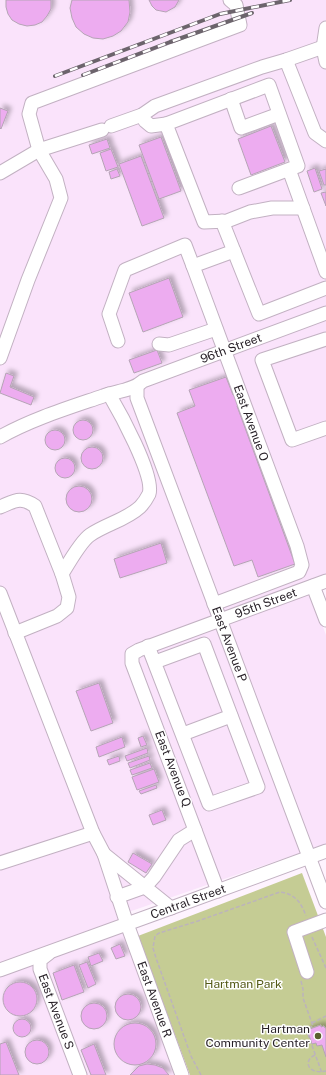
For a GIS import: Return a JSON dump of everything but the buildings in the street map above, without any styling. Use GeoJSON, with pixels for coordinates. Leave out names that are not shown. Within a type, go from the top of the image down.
{"type":"FeatureCollection","features":[{"type":"Feature","properties":{"kind":"street"},"geometry":{"type":"LineString","coordinates":[[0,358],[28,280],[61,198],[56,179],[39,150],[29,114],[32,103],[240,26],[236,5],[230,0]]}},
{"type":"Feature","properties":{"kind":"street"},"geometry":{"type":"LineString","coordinates":[[326,28],[324,47],[326,62]]}},
{"type":"Feature","properties":{"kind":"street"},"geometry":{"type":"LineString","coordinates":[[0,173],[39,150],[107,128],[142,115],[155,106],[262,67],[324,47]]}},
{"type":"Feature","properties":{"kind":"street"},"geometry":{"type":"LineString","coordinates":[[286,60],[315,133],[326,141]]}},
{"type":"Feature","properties":{"kind":"street"},"geometry":{"type":"LineString","coordinates":[[142,115],[145,121],[151,126],[166,124],[269,85],[298,166],[239,188]]}},
{"type":"Feature","properties":{"kind":"street"},"geometry":{"type":"LineString","coordinates":[[231,99],[241,128],[279,114]]}},
{"type":"Feature","properties":{"kind":"street"},"geometry":{"type":"LineString","coordinates":[[166,124],[204,222],[227,220],[250,212],[272,208],[303,208]]}},
{"type":"Feature","properties":{"kind":"street"},"geometry":{"type":"LineString","coordinates":[[291,175],[326,272]]}},
{"type":"Feature","properties":{"kind":"street"},"geometry":{"type":"LineString","coordinates":[[222,221],[259,314],[326,288]]}},
{"type":"Feature","properties":{"kind":"street","name":"East Avenue O"},"geometry":{"type":"LineString","coordinates":[[118,341],[109,314],[125,270],[185,245],[297,546],[302,566],[299,572],[282,579]]}},
{"type":"Feature","properties":{"kind":"street"},"geometry":{"type":"LineString","coordinates":[[194,271],[234,251]]}},
{"type":"Feature","properties":{"kind":"street","name":"96th Street"},"geometry":{"type":"LineString","coordinates":[[0,437],[57,411],[109,394],[137,387],[143,381],[326,313]]}},
{"type":"Feature","properties":{"kind":"street"},"geometry":{"type":"LineString","coordinates":[[159,344],[169,345],[216,329]]}},
{"type":"Feature","properties":{"kind":"street"},"geometry":{"type":"LineString","coordinates":[[262,360],[326,339]]}},
{"type":"Feature","properties":{"kind":"street"},"geometry":{"type":"LineString","coordinates":[[254,340],[292,440],[326,428]]}},
{"type":"Feature","properties":{"kind":"street","name":"East Avenue P"},"geometry":{"type":"LineString","coordinates":[[137,387],[137,398],[326,902]]}},
{"type":"Feature","properties":{"kind":"street"},"geometry":{"type":"LineString","coordinates":[[62,574],[74,555],[89,536],[126,517],[141,506],[149,494],[148,477],[126,423],[109,394]]}},
{"type":"Feature","properties":{"kind":"street"},"geometry":{"type":"LineString","coordinates":[[0,507],[17,501],[26,500],[34,506],[62,574],[69,596],[67,608],[57,616],[15,633]]}},
{"type":"Feature","properties":{"kind":"street"},"geometry":{"type":"LineString","coordinates":[[214,604],[282,579],[287,595]]}},
{"type":"Feature","properties":{"kind":"street","name":"95th Street"},"geometry":{"type":"LineString","coordinates":[[143,648],[326,581]]}},
{"type":"Feature","properties":{"kind":"street"},"geometry":{"type":"LineString","coordinates":[[313,586],[326,620]]}},
{"type":"Feature","properties":{"kind":"street"},"geometry":{"type":"LineString","coordinates":[[0,593],[93,833],[104,854],[171,908]]}},
{"type":"Feature","properties":{"kind":"street"},"geometry":{"type":"LineString","coordinates":[[143,648],[155,662],[209,804],[258,787],[198,628]]}},
{"type":"Feature","properties":{"kind":"street"},"geometry":{"type":"LineString","coordinates":[[155,662],[204,644]]}},
{"type":"Feature","properties":{"kind":"street","name":"East Avenue Q"},"geometry":{"type":"LineString","coordinates":[[143,648],[132,654],[132,663],[218,891]]}},
{"type":"Feature","properties":{"kind":"street"},"geometry":{"type":"LineString","coordinates":[[183,734],[231,716]]}},
{"type":"Feature","properties":{"kind":"street"},"geometry":{"type":"LineString","coordinates":[[117,897],[145,887],[154,877],[179,840],[195,830]]}},
{"type":"Feature","properties":{"kind":"street"},"geometry":{"type":"LineString","coordinates":[[0,864],[93,833]]}},
{"type":"Feature","properties":{"kind":"street","name":"Central Street"},"geometry":{"type":"LineString","coordinates":[[0,970],[326,851]]}},
{"type":"Feature","properties":{"kind":"street","name":"East Avenue R"},"geometry":{"type":"LineString","coordinates":[[104,854],[117,897],[182,1075]]}},
{"type":"Feature","properties":{"kind":"street"},"geometry":{"type":"LineString","coordinates":[[303,973],[294,932],[311,933],[326,920]]}},
{"type":"Feature","properties":{"kind":"street","name":"East Avenue S"},"geometry":{"type":"LineString","coordinates":[[50,952],[40,960],[40,969],[80,1075]]}},
{"type":"Feature","properties":{"kind":"path"},"geometry":{"type":"LineString","coordinates":[[201,1075],[191,1056],[156,958],[153,948],[155,936],[159,933],[205,919],[280,892],[289,893],[295,896],[300,902],[326,968]]}},
{"type":"Feature","properties":{"kind":"path"},"geometry":{"type":"LineString","coordinates":[[310,940],[311,933]]}},
{"type":"Feature","properties":{"kind":"path"},"geometry":{"type":"LineString","coordinates":[[303,973],[303,998],[312,1023]]}},
{"type":"Feature","properties":{"kind":"path"},"geometry":{"type":"LineString","coordinates":[[322,1073],[306,1028],[313,1026],[312,1023],[326,1016]]}},
{"type":"Feature","properties":{"kind":"path"},"geometry":{"type":"LineString","coordinates":[[315,1055],[311,1056],[308,1061],[308,1066],[312,1072],[317,1074],[326,1071]]}},
{"type":"Feature","properties":{"kind":"shaded area"},"geometry":{"type":"Polygon","coordinates":[[[0,0],[326,0],[326,585],[310,592],[326,635],[326,844],[117,916],[177,1075],[0,1075],[0,0]]]}},
{"type":"Feature","properties":{"kind":"green space","name":"Hartman Park"},"geometry":{"type":"Polygon","coordinates":[[[302,873],[326,937],[326,1075],[190,1075],[138,936],[302,873]]]}},
{"type":"Feature","properties":{"kind":"railway"},"geometry":{"type":"LineString","coordinates":[[55,76],[220,14],[290,0]]}},
{"type":"Feature","properties":{"kind":"railway"},"geometry":{"type":"LineString","coordinates":[[83,75],[252,13]]}},
{"type":"Feature","properties":{"kind":"place","name":"Hartman Community Center"},"geometry":{"type":"Point","coordinates":[318,1036]}}]}
